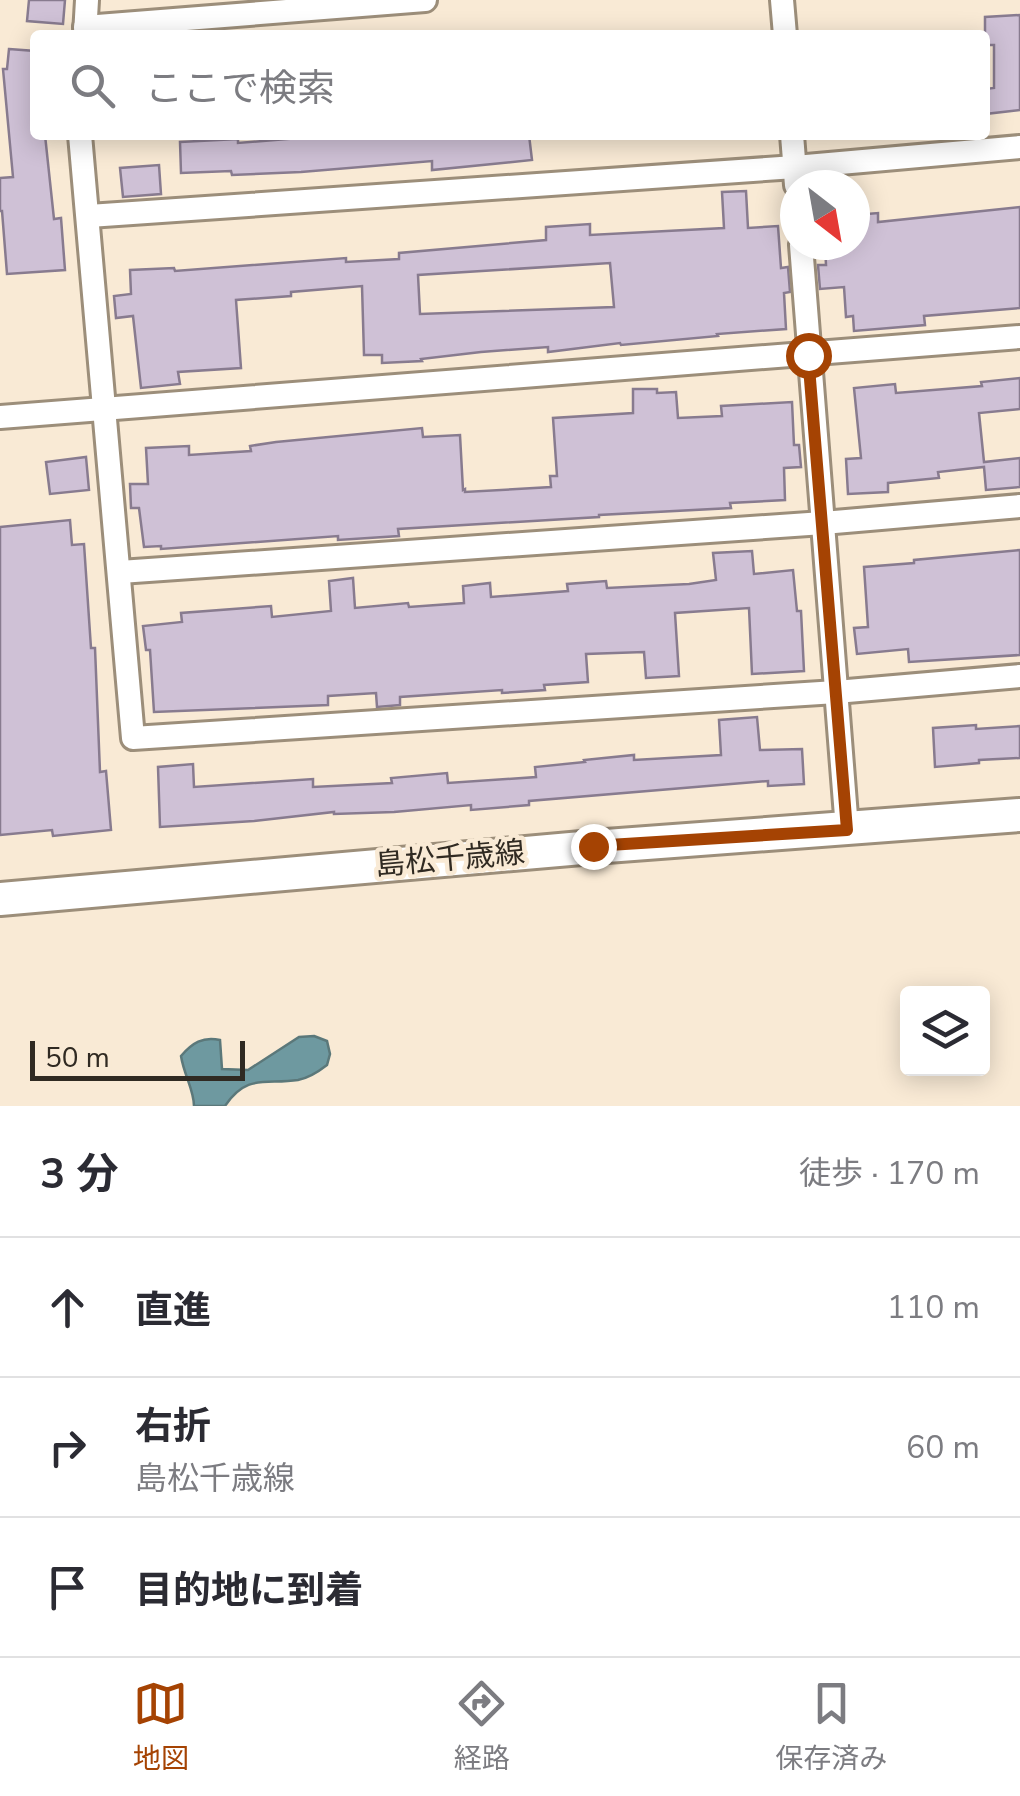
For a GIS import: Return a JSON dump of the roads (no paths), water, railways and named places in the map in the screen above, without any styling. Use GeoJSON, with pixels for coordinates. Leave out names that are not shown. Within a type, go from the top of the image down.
{"type":"FeatureCollection","features":[{"type":"Feature","properties":{"kind":"main road","name":"島松千歳線"},"geometry":{"type":"LineString","coordinates":[[0,899],[593,846],[1020,815]]}},
{"type":"Feature","properties":{"kind":"street"},"geometry":{"type":"LineString","coordinates":[[85,30],[87,0]]}},
{"type":"Feature","properties":{"kind":"street"},"geometry":{"type":"LineString","coordinates":[[96,30],[425,0]]}},
{"type":"Feature","properties":{"kind":"street"},"geometry":{"type":"LineString","coordinates":[[782,0],[784,30]]}},
{"type":"Feature","properties":{"kind":"street"},"geometry":{"type":"LineString","coordinates":[[81,140],[133,738],[836,692],[1020,676]]}},
{"type":"Feature","properties":{"kind":"street"},"geometry":{"type":"LineString","coordinates":[[792,140],[795,170]]}},
{"type":"Feature","properties":{"kind":"street"},"geometry":{"type":"LineString","coordinates":[[844,170],[1020,148]]}},
{"type":"Feature","properties":{"kind":"street"},"geometry":{"type":"LineString","coordinates":[[89,216],[780,177]]}},
{"type":"Feature","properties":{"kind":"street"},"geometry":{"type":"LineString","coordinates":[[801,260],[847,830]]}},
{"type":"Feature","properties":{"kind":"street"},"geometry":{"type":"LineString","coordinates":[[0,417],[1020,337]]}},
{"type":"Feature","properties":{"kind":"street"},"geometry":{"type":"LineString","coordinates":[[120,572],[1020,506]]}},
{"type":"Feature","properties":{"kind":"water"},"geometry":{"type":"Polygon","coordinates":[[[314,1036],[327,1041],[330,1054],[327,1065],[313,1074],[298,1080],[249,1085],[225,1106],[194,1106],[181,1056],[194,1044],[220,1040],[222,1069],[248,1070],[299,1037],[314,1036]]]}}]}
